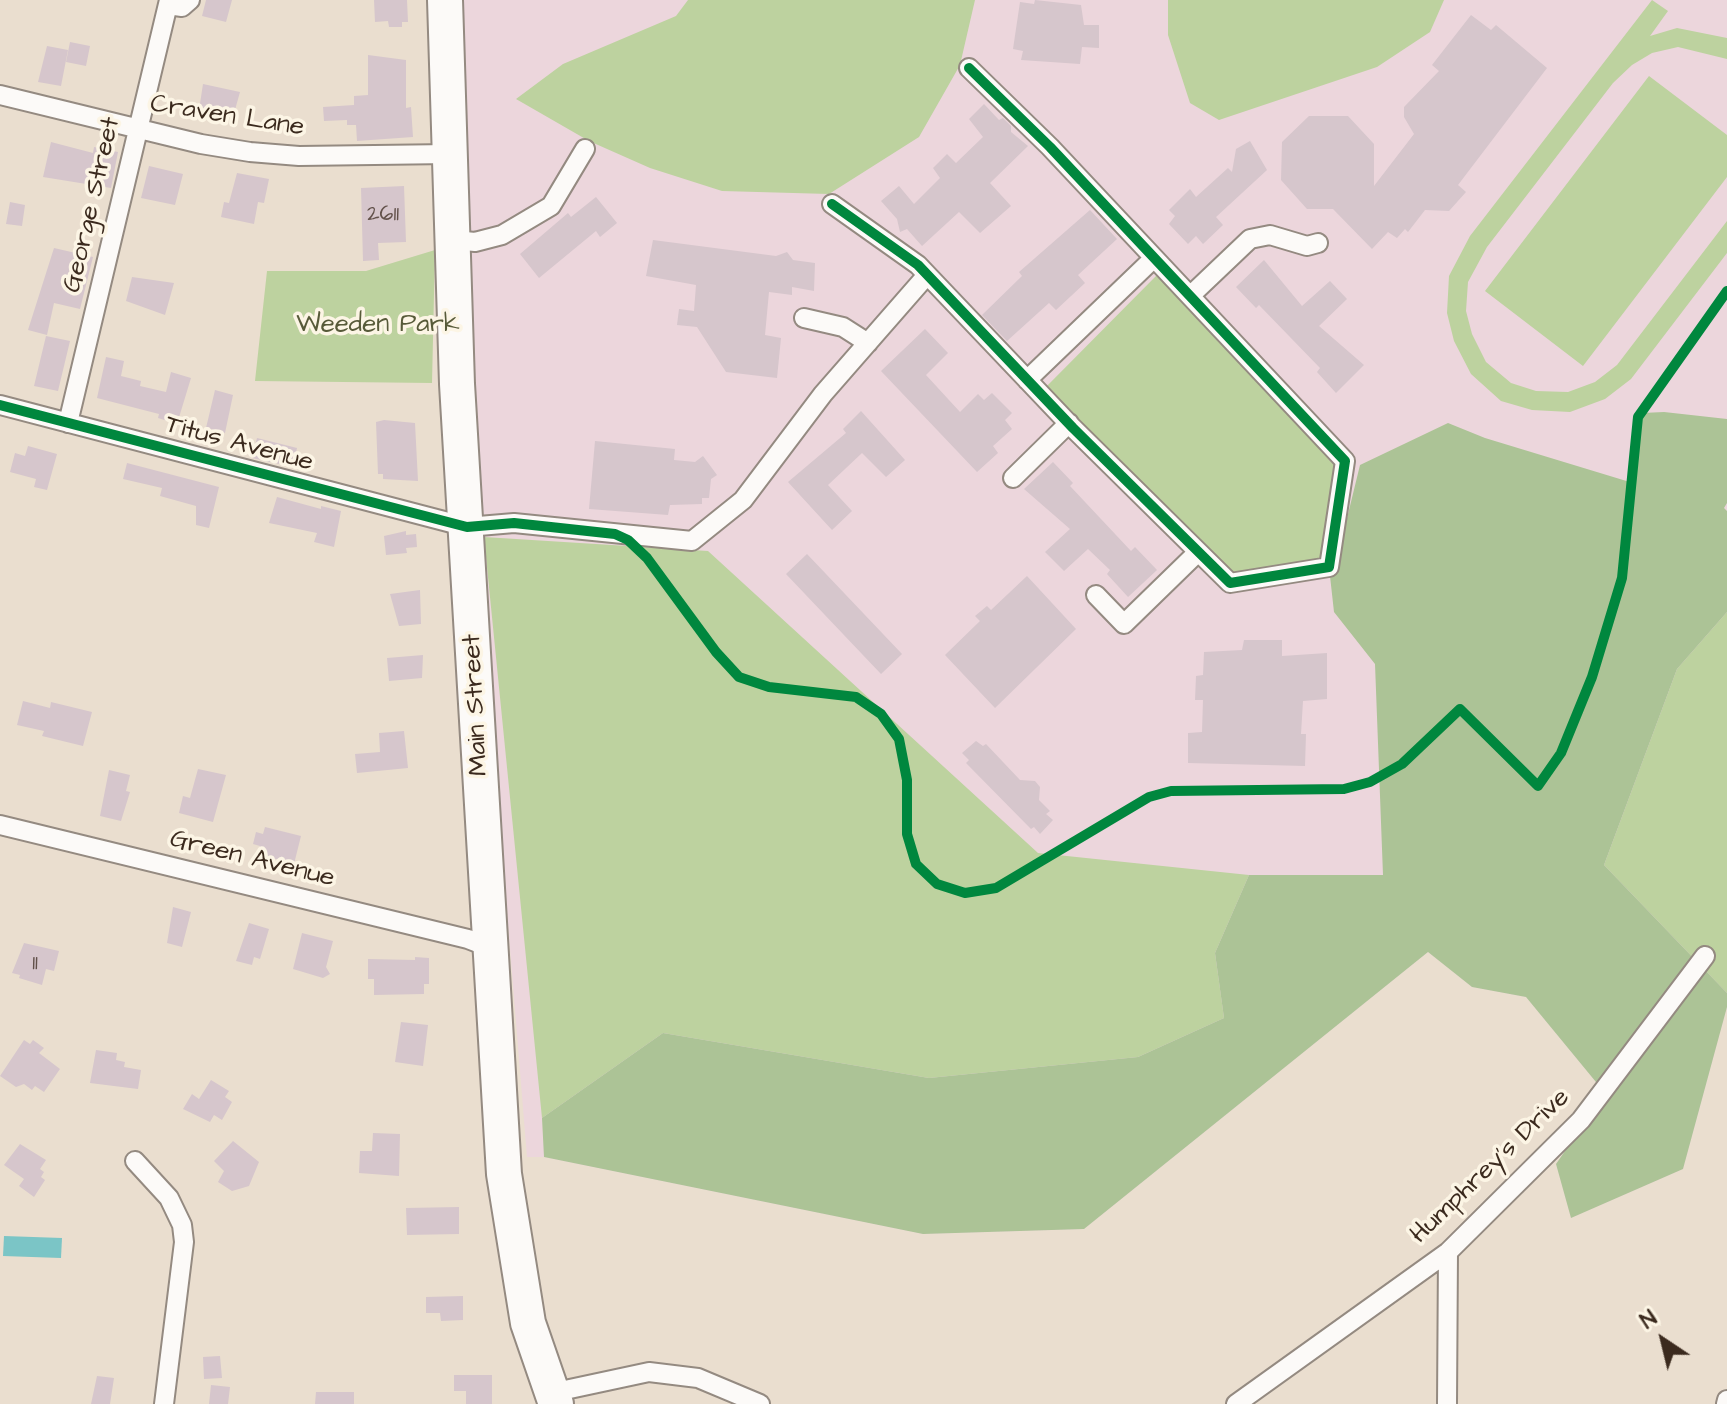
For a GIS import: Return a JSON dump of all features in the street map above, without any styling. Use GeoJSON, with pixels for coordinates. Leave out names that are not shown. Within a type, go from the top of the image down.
{"type":"FeatureCollection","features":[{"type":"Feature","properties":{"kind":"highway","name":"Main Street"},"geometry":{"type":"LineString","coordinates":[[445,0],[457,384],[504,1174],[528,1323],[553,1398]]}},
{"type":"Feature","properties":{"kind":"street"},"geometry":{"type":"LineString","coordinates":[[168,2],[182,7],[190,0]]}},
{"type":"Feature","properties":{"kind":"street","name":"George Street"},"geometry":{"type":"LineString","coordinates":[[68,423],[168,2]]}},
{"type":"Feature","properties":{"kind":"street"},"geometry":{"type":"LineString","coordinates":[[832,204],[927,275],[1069,423],[1230,583],[1329,567],[1345,461],[969,68]]}},
{"type":"Feature","properties":{"kind":"street","name":"Craven Lane"},"geometry":{"type":"LineString","coordinates":[[0,95],[201,144],[293,156],[450,154]]}},
{"type":"Feature","properties":{"kind":"street"},"geometry":{"type":"LineString","coordinates":[[454,240],[475,242],[502,235],[551,206],[585,149]]}},
{"type":"Feature","properties":{"kind":"street"},"geometry":{"type":"LineString","coordinates":[[1190,296],[1250,239],[1270,235],[1307,246],[1318,243]]}},
{"type":"Feature","properties":{"kind":"street"},"geometry":{"type":"LineString","coordinates":[[1027,380],[1154,258]]}},
{"type":"Feature","properties":{"kind":"street","name":"Titus Avenue"},"geometry":{"type":"LineString","coordinates":[[0,405],[467,527],[514,523],[692,541],[743,500],[823,394],[927,275]]}},
{"type":"Feature","properties":{"kind":"street"},"geometry":{"type":"LineString","coordinates":[[804,318],[843,327],[868,343]]}},
{"type":"Feature","properties":{"kind":"street"},"geometry":{"type":"LineString","coordinates":[[1013,478],[1069,423]]}},
{"type":"Feature","properties":{"kind":"street"},"geometry":{"type":"LineString","coordinates":[[1096,595],[1124,624],[1198,552]]}},
{"type":"Feature","properties":{"kind":"street","name":"Green Avenue"},"geometry":{"type":"LineString","coordinates":[[0,825],[468,939],[491,948]]}},
{"type":"Feature","properties":{"kind":"street","name":"Humphrey's Drive"},"geometry":{"type":"LineString","coordinates":[[1236,1404],[1448,1252],[1581,1120],[1705,956]]}},
{"type":"Feature","properties":{"kind":"street"},"geometry":{"type":"LineString","coordinates":[[135,1161],[169,1198],[182,1225],[184,1242],[164,1404]]}},
{"type":"Feature","properties":{"kind":"street"},"geometry":{"type":"LineString","coordinates":[[1447,1404],[1448,1252]]}},
{"type":"Feature","properties":{"kind":"street"},"geometry":{"type":"LineString","coordinates":[[553,1398],[649,1372],[698,1378],[760,1404]]}},
{"type":"Feature","properties":{"kind":"shaded area"},"geometry":{"type":"Polygon","coordinates":[[[462,0],[1727,0],[1727,1007],[1683,1169],[1571,1218],[1556,1164],[1605,1093],[1526,997],[1472,987],[1428,952],[1084,1229],[923,1234],[544,1157],[527,1157],[477,544],[461,153],[462,0]]]}},
{"type":"Feature","properties":{"kind":"green space"},"geometry":{"type":"Polygon","coordinates":[[[688,0],[975,0],[960,65],[919,137],[829,194],[722,191],[650,168],[589,141],[516,99],[563,64],[676,16],[688,0]]]}},
{"type":"Feature","properties":{"kind":"green space"},"geometry":{"type":"Polygon","coordinates":[[[1168,0],[1444,0],[1430,32],[1377,67],[1219,120],[1190,103],[1168,35],[1168,0]]]}},
{"type":"Feature","properties":{"kind":"green space"},"geometry":{"type":"Polygon","coordinates":[[[1652,0],[1668,11],[1650,36],[1677,28],[1727,38],[1727,59],[1678,47],[1652,53],[1632,65],[1613,83],[1487,247],[1468,282],[1466,311],[1472,334],[1486,362],[1511,383],[1536,391],[1568,392],[1595,382],[1617,365],[1727,221],[1727,253],[1631,379],[1605,399],[1570,412],[1532,410],[1501,401],[1471,374],[1454,341],[1447,313],[1449,276],[1470,236],[1652,0]]]}},
{"type":"Feature","properties":{"kind":"green space"},"geometry":{"type":"Polygon","coordinates":[[[1649,76],[1727,135],[1727,177],[1583,366],[1485,291],[1649,76]]]}},
{"type":"Feature","properties":{"kind":"green space","name":"Weeden Park"},"geometry":{"type":"Polygon","coordinates":[[[435,250],[432,383],[255,381],[267,271],[366,271],[435,250]]]}},
{"type":"Feature","properties":{"kind":"green space"},"geometry":{"type":"Polygon","coordinates":[[[1158,274],[1338,463],[1322,561],[1232,576],[1045,388],[1158,274]]]}},
{"type":"Feature","properties":{"kind":"green space"},"geometry":{"type":"Polygon","coordinates":[[[1664,412],[1727,419],[1727,503],[1724,508],[1727,511],[1727,612],[1677,669],[1604,865],[1727,993],[1727,1007],[1683,1169],[1571,1218],[1556,1164],[1605,1093],[1526,997],[1472,987],[1428,952],[1084,1229],[923,1234],[544,1157],[542,1118],[663,1033],[929,1078],[1138,1057],[1224,1018],[1215,953],[1249,875],[1383,875],[1375,664],[1334,612],[1329,567],[1340,547],[1360,465],[1448,423],[1485,438],[1633,483],[1642,413],[1664,412]]]}},
{"type":"Feature","properties":{"kind":"green space"},"geometry":{"type":"Polygon","coordinates":[[[484,537],[708,551],[1038,853],[1249,875],[1215,953],[1224,1018],[1138,1057],[929,1078],[663,1033],[542,1118],[484,537]]]}},
{"type":"Feature","properties":{"kind":"green space"},"geometry":{"type":"Polygon","coordinates":[[[1727,612],[1727,993],[1604,865],[1677,669],[1727,612]]]}},
{"type":"Feature","properties":{"kind":"water"},"geometry":{"type":"Polygon","coordinates":[[[4,1236],[62,1238],[61,1258],[3,1256],[4,1236]]]}},
{"type":"Feature","properties":{"kind":"building"},"geometry":{"type":"Polygon","coordinates":[[[206,0],[232,0],[226,22],[202,16],[206,0]]]}},
{"type":"Feature","properties":{"kind":"building"},"geometry":{"type":"Polygon","coordinates":[[[374,0],[407,0],[408,22],[402,22],[402,27],[389,27],[388,21],[375,22],[374,0]]]}},
{"type":"Feature","properties":{"kind":"building"},"geometry":{"type":"Polygon","coordinates":[[[1035,0],[1081,5],[1084,25],[1099,25],[1099,48],[1082,47],[1080,64],[1021,60],[1023,51],[1013,49],[1020,2],[1034,4],[1035,0]]]}},
{"type":"Feature","properties":{"kind":"building"},"geometry":{"type":"Polygon","coordinates":[[[1471,15],[1491,30],[1496,25],[1547,68],[1458,185],[1466,192],[1449,211],[1425,210],[1408,232],[1405,229],[1397,238],[1388,232],[1372,249],[1333,209],[1307,209],[1281,180],[1282,142],[1309,116],[1348,116],[1374,144],[1374,186],[1414,134],[1404,117],[1404,107],[1439,71],[1432,65],[1471,15]]]}},
{"type":"Feature","properties":{"kind":"building"},"geometry":{"type":"Polygon","coordinates":[[[70,42],[90,46],[86,66],[66,62],[70,42]]]}},
{"type":"Feature","properties":{"kind":"building"},"geometry":{"type":"Polygon","coordinates":[[[47,46],[68,50],[61,86],[38,82],[47,46]]]}},
{"type":"Feature","properties":{"kind":"building"},"geometry":{"type":"Polygon","coordinates":[[[368,55],[406,60],[406,108],[411,107],[413,137],[357,141],[356,125],[347,125],[347,120],[324,121],[323,107],[354,105],[354,96],[368,95],[368,55]]]}},
{"type":"Feature","properties":{"kind":"building"},"geometry":{"type":"Polygon","coordinates":[[[203,84],[240,92],[233,117],[199,110],[203,84]]]}},
{"type":"Feature","properties":{"kind":"building"},"geometry":{"type":"Polygon","coordinates":[[[984,104],[999,120],[1003,118],[1011,126],[1011,132],[1028,146],[990,183],[1011,206],[980,233],[959,212],[922,246],[907,229],[900,232],[897,219],[881,201],[899,186],[914,204],[940,178],[933,168],[947,154],[956,163],[983,137],[969,119],[984,104]]]}},
{"type":"Feature","properties":{"kind":"building"},"geometry":{"type":"Polygon","coordinates":[[[1250,141],[1267,170],[1216,217],[1223,225],[1203,244],[1196,236],[1188,244],[1169,224],[1175,216],[1169,210],[1190,189],[1196,197],[1228,168],[1232,172],[1236,149],[1250,141]]]}},
{"type":"Feature","properties":{"kind":"building"},"geometry":{"type":"Polygon","coordinates":[[[51,142],[93,153],[94,147],[118,152],[111,188],[43,177],[51,142]]]}},
{"type":"Feature","properties":{"kind":"building"},"geometry":{"type":"Polygon","coordinates":[[[149,166],[183,174],[175,205],[141,198],[149,166]]]}},
{"type":"Feature","properties":{"kind":"building"},"geometry":{"type":"Polygon","coordinates":[[[237,173],[269,179],[264,203],[258,202],[254,224],[221,217],[224,202],[229,203],[237,173]]]}},
{"type":"Feature","properties":{"kind":"building"},"geometry":{"type":"Polygon","coordinates":[[[404,186],[406,242],[378,243],[379,260],[363,261],[361,188],[404,186]]]}},
{"type":"Feature","properties":{"kind":"building"},"geometry":{"type":"Polygon","coordinates":[[[596,197],[617,223],[600,237],[596,231],[539,278],[520,254],[568,213],[571,217],[596,197]]]}},
{"type":"Feature","properties":{"kind":"building"},"geometry":{"type":"Polygon","coordinates":[[[10,202],[25,205],[22,226],[6,224],[10,202]]]}},
{"type":"Feature","properties":{"kind":"building"},"geometry":{"type":"Polygon","coordinates":[[[1090,210],[1117,239],[1078,275],[1085,283],[1056,310],[1049,303],[1007,341],[982,315],[1022,276],[1019,272],[1090,210]]]}},
{"type":"Feature","properties":{"kind":"building"},"geometry":{"type":"Polygon","coordinates":[[[653,240],[776,256],[787,252],[793,260],[815,263],[814,291],[792,287],[792,295],[769,292],[765,335],[781,338],[777,378],[726,372],[697,327],[677,325],[679,309],[694,311],[696,285],[646,276],[653,240]]]}},
{"type":"Feature","properties":{"kind":"building"},"geometry":{"type":"Polygon","coordinates":[[[54,248],[93,257],[80,309],[54,303],[47,335],[28,330],[54,248]]]}},
{"type":"Feature","properties":{"kind":"building"},"geometry":{"type":"Polygon","coordinates":[[[1264,260],[1302,306],[1330,281],[1347,299],[1319,326],[1364,365],[1336,393],[1317,372],[1320,368],[1259,305],[1256,308],[1236,287],[1264,260]]]}},
{"type":"Feature","properties":{"kind":"building"},"geometry":{"type":"Polygon","coordinates":[[[132,277],[174,283],[165,315],[126,301],[132,277]]]}},
{"type":"Feature","properties":{"kind":"building"},"geometry":{"type":"Polygon","coordinates":[[[925,329],[948,353],[926,375],[960,412],[978,394],[984,400],[992,393],[1012,413],[1005,420],[1012,429],[993,446],[998,453],[977,472],[881,371],[925,329]]]}},
{"type":"Feature","properties":{"kind":"building"},"geometry":{"type":"Polygon","coordinates":[[[46,336],[70,341],[58,391],[34,386],[46,336]]]}},
{"type":"Feature","properties":{"kind":"building"},"geometry":{"type":"Polygon","coordinates":[[[106,357],[124,361],[121,376],[141,381],[140,386],[166,392],[171,372],[191,378],[177,424],[158,418],[159,414],[97,398],[106,357]]]}},
{"type":"Feature","properties":{"kind":"building"},"geometry":{"type":"Polygon","coordinates":[[[215,390],[233,395],[225,433],[206,428],[215,390]]]}},
{"type":"Feature","properties":{"kind":"building"},"geometry":{"type":"Polygon","coordinates":[[[861,411],[905,460],[886,477],[862,453],[828,485],[852,511],[832,530],[788,482],[846,433],[843,429],[861,411]]]}},
{"type":"Feature","properties":{"kind":"building"},"geometry":{"type":"Polygon","coordinates":[[[376,422],[415,423],[418,481],[383,479],[383,474],[378,474],[376,422]]]}},
{"type":"Feature","properties":{"kind":"building"},"geometry":{"type":"Polygon","coordinates":[[[257,438],[297,448],[293,467],[252,458],[257,438]]]}},
{"type":"Feature","properties":{"kind":"building"},"geometry":{"type":"Polygon","coordinates":[[[595,441],[675,449],[674,460],[695,462],[703,456],[717,475],[711,479],[709,498],[702,498],[702,504],[670,505],[668,515],[589,509],[595,441]]]}},
{"type":"Feature","properties":{"kind":"building"},"geometry":{"type":"Polygon","coordinates":[[[28,446],[57,454],[47,490],[34,487],[36,479],[10,472],[15,453],[25,456],[28,446]]]}},
{"type":"Feature","properties":{"kind":"building"},"geometry":{"type":"Polygon","coordinates":[[[1053,462],[1073,483],[1070,486],[1131,551],[1135,547],[1157,570],[1128,597],[1107,574],[1110,570],[1088,549],[1064,571],[1045,552],[1070,529],[1024,489],[1053,462]]]}},
{"type":"Feature","properties":{"kind":"building"},"geometry":{"type":"Polygon","coordinates":[[[127,463],[219,487],[209,528],[196,525],[196,506],[160,496],[162,488],[123,479],[127,463]]]}},
{"type":"Feature","properties":{"kind":"building"},"geometry":{"type":"Polygon","coordinates":[[[277,497],[341,511],[334,547],[314,542],[317,533],[269,523],[277,497]]]}},
{"type":"Feature","properties":{"kind":"building"},"geometry":{"type":"Polygon","coordinates":[[[406,531],[406,535],[416,534],[417,547],[406,548],[407,553],[386,555],[384,536],[406,531]]]}},
{"type":"Feature","properties":{"kind":"building"},"geometry":{"type":"Polygon","coordinates":[[[807,554],[902,654],[881,674],[786,574],[807,554]]]}},
{"type":"Feature","properties":{"kind":"building"},"geometry":{"type":"Polygon","coordinates":[[[1027,576],[1076,629],[995,708],[945,655],[980,621],[975,616],[987,606],[991,610],[1027,576]]]}},
{"type":"Feature","properties":{"kind":"building"},"geometry":{"type":"Polygon","coordinates":[[[420,590],[421,624],[399,626],[390,594],[420,590]]]}},
{"type":"Feature","properties":{"kind":"building"},"geometry":{"type":"Polygon","coordinates":[[[1244,640],[1282,640],[1282,656],[1327,653],[1327,699],[1303,701],[1301,734],[1306,734],[1305,766],[1188,763],[1188,733],[1202,732],[1203,700],[1195,700],[1196,676],[1203,675],[1204,652],[1242,650],[1244,640]]]}},
{"type":"Feature","properties":{"kind":"building"},"geometry":{"type":"Polygon","coordinates":[[[423,655],[422,678],[389,681],[387,658],[423,655]]]}},
{"type":"Feature","properties":{"kind":"building"},"geometry":{"type":"Polygon","coordinates":[[[23,701],[50,708],[51,702],[92,712],[83,746],[42,736],[44,731],[17,725],[23,701]]]}},
{"type":"Feature","properties":{"kind":"building"},"geometry":{"type":"Polygon","coordinates":[[[404,731],[408,768],[357,773],[355,754],[380,752],[379,733],[404,731]]]}},
{"type":"Feature","properties":{"kind":"building"},"geometry":{"type":"Polygon","coordinates":[[[976,741],[983,746],[986,744],[1020,780],[1035,781],[1040,787],[1039,800],[1050,811],[1046,814],[1053,820],[1040,834],[1034,827],[1031,829],[966,763],[969,760],[962,753],[976,741]]]}},
{"type":"Feature","properties":{"kind":"building"},"geometry":{"type":"Polygon","coordinates":[[[198,769],[226,775],[213,822],[179,813],[183,796],[190,798],[198,769]]]}},
{"type":"Feature","properties":{"kind":"building"},"geometry":{"type":"Polygon","coordinates":[[[109,770],[130,775],[126,791],[130,792],[121,821],[100,816],[109,770]]]}},
{"type":"Feature","properties":{"kind":"building"},"geometry":{"type":"Polygon","coordinates":[[[265,827],[301,836],[294,864],[258,854],[260,846],[253,844],[256,832],[263,834],[265,827]]]}},
{"type":"Feature","properties":{"kind":"building"},"geometry":{"type":"Polygon","coordinates":[[[173,907],[191,912],[182,947],[167,943],[173,907]]]}},
{"type":"Feature","properties":{"kind":"building"},"geometry":{"type":"Polygon","coordinates":[[[249,923],[269,929],[260,959],[254,957],[252,965],[236,961],[249,923]]]}},
{"type":"Feature","properties":{"kind":"building"},"geometry":{"type":"Polygon","coordinates":[[[302,933],[333,941],[326,967],[330,974],[323,978],[293,969],[302,933]]]}},
{"type":"Feature","properties":{"kind":"building"},"geometry":{"type":"Polygon","coordinates":[[[24,943],[59,951],[54,971],[46,969],[42,985],[12,973],[24,943]]]}},
{"type":"Feature","properties":{"kind":"building"},"geometry":{"type":"Polygon","coordinates":[[[415,957],[429,958],[429,984],[424,984],[424,994],[374,995],[374,979],[368,979],[368,959],[415,960],[415,957]]]}},
{"type":"Feature","properties":{"kind":"building"},"geometry":{"type":"Polygon","coordinates":[[[401,1022],[428,1025],[423,1066],[395,1062],[401,1022]]]}},
{"type":"Feature","properties":{"kind":"building"},"geometry":{"type":"Polygon","coordinates":[[[24,1040],[30,1044],[33,1040],[44,1048],[39,1053],[60,1069],[44,1092],[35,1086],[32,1090],[24,1084],[16,1087],[0,1076],[24,1040]]]}},
{"type":"Feature","properties":{"kind":"building"},"geometry":{"type":"Polygon","coordinates":[[[96,1050],[117,1053],[116,1060],[125,1062],[124,1067],[141,1070],[138,1089],[90,1083],[96,1050]]]}},
{"type":"Feature","properties":{"kind":"building"},"geometry":{"type":"Polygon","coordinates":[[[211,1080],[229,1091],[225,1097],[232,1102],[222,1120],[214,1115],[210,1122],[183,1109],[192,1094],[199,1099],[211,1080]]]}},
{"type":"Feature","properties":{"kind":"building"},"geometry":{"type":"Polygon","coordinates":[[[373,1133],[400,1134],[399,1176],[359,1173],[360,1151],[372,1151],[373,1133]]]}},
{"type":"Feature","properties":{"kind":"building"},"geometry":{"type":"Polygon","coordinates":[[[233,1141],[259,1162],[249,1186],[232,1191],[218,1182],[224,1171],[214,1161],[233,1141]]]}},
{"type":"Feature","properties":{"kind":"building"},"geometry":{"type":"Polygon","coordinates":[[[20,1144],[46,1160],[40,1169],[44,1172],[41,1177],[45,1180],[34,1197],[19,1186],[24,1179],[4,1165],[20,1144]]]}},
{"type":"Feature","properties":{"kind":"building"},"geometry":{"type":"Polygon","coordinates":[[[459,1207],[459,1234],[407,1235],[406,1208],[459,1207]]]}},
{"type":"Feature","properties":{"kind":"building"},"geometry":{"type":"Polygon","coordinates":[[[463,1296],[463,1320],[441,1321],[440,1313],[426,1313],[426,1297],[463,1296]]]}},
{"type":"Feature","properties":{"kind":"building"},"geometry":{"type":"Polygon","coordinates":[[[220,1356],[222,1378],[204,1379],[203,1357],[220,1356]]]}},
{"type":"Feature","properties":{"kind":"building"},"geometry":{"type":"Polygon","coordinates":[[[454,1375],[492,1375],[492,1404],[466,1404],[466,1391],[454,1391],[454,1375]]]}},
{"type":"Feature","properties":{"kind":"building"},"geometry":{"type":"Polygon","coordinates":[[[97,1376],[114,1378],[110,1404],[91,1404],[97,1376]]]}},
{"type":"Feature","properties":{"kind":"building"},"geometry":{"type":"Polygon","coordinates":[[[211,1385],[230,1387],[228,1404],[209,1404],[211,1385]]]}},
{"type":"Feature","properties":{"kind":"building"},"geometry":{"type":"Polygon","coordinates":[[[316,1392],[354,1392],[354,1404],[315,1404],[316,1392]]]}},
{"type":"Feature","properties":{"kind":"cycle path"},"geometry":{"type":"LineString","coordinates":[[832,204],[918,265],[1073,428],[1230,583],[1329,567],[1345,461],[1050,147],[969,68]]}},
{"type":"Feature","properties":{"kind":"cycle path"},"geometry":{"type":"LineString","coordinates":[[0,405],[467,527],[514,523],[615,534],[628,540],[647,558],[716,652],[739,677],[769,687],[856,697],[881,714],[899,739],[907,780],[907,834],[916,864],[937,884],[965,893],[996,888],[1149,797],[1171,791],[1344,789],[1370,782],[1402,764],[1460,709],[1538,786],[1561,753],[1592,677],[1622,578],[1638,417],[1727,291]]}}]}
